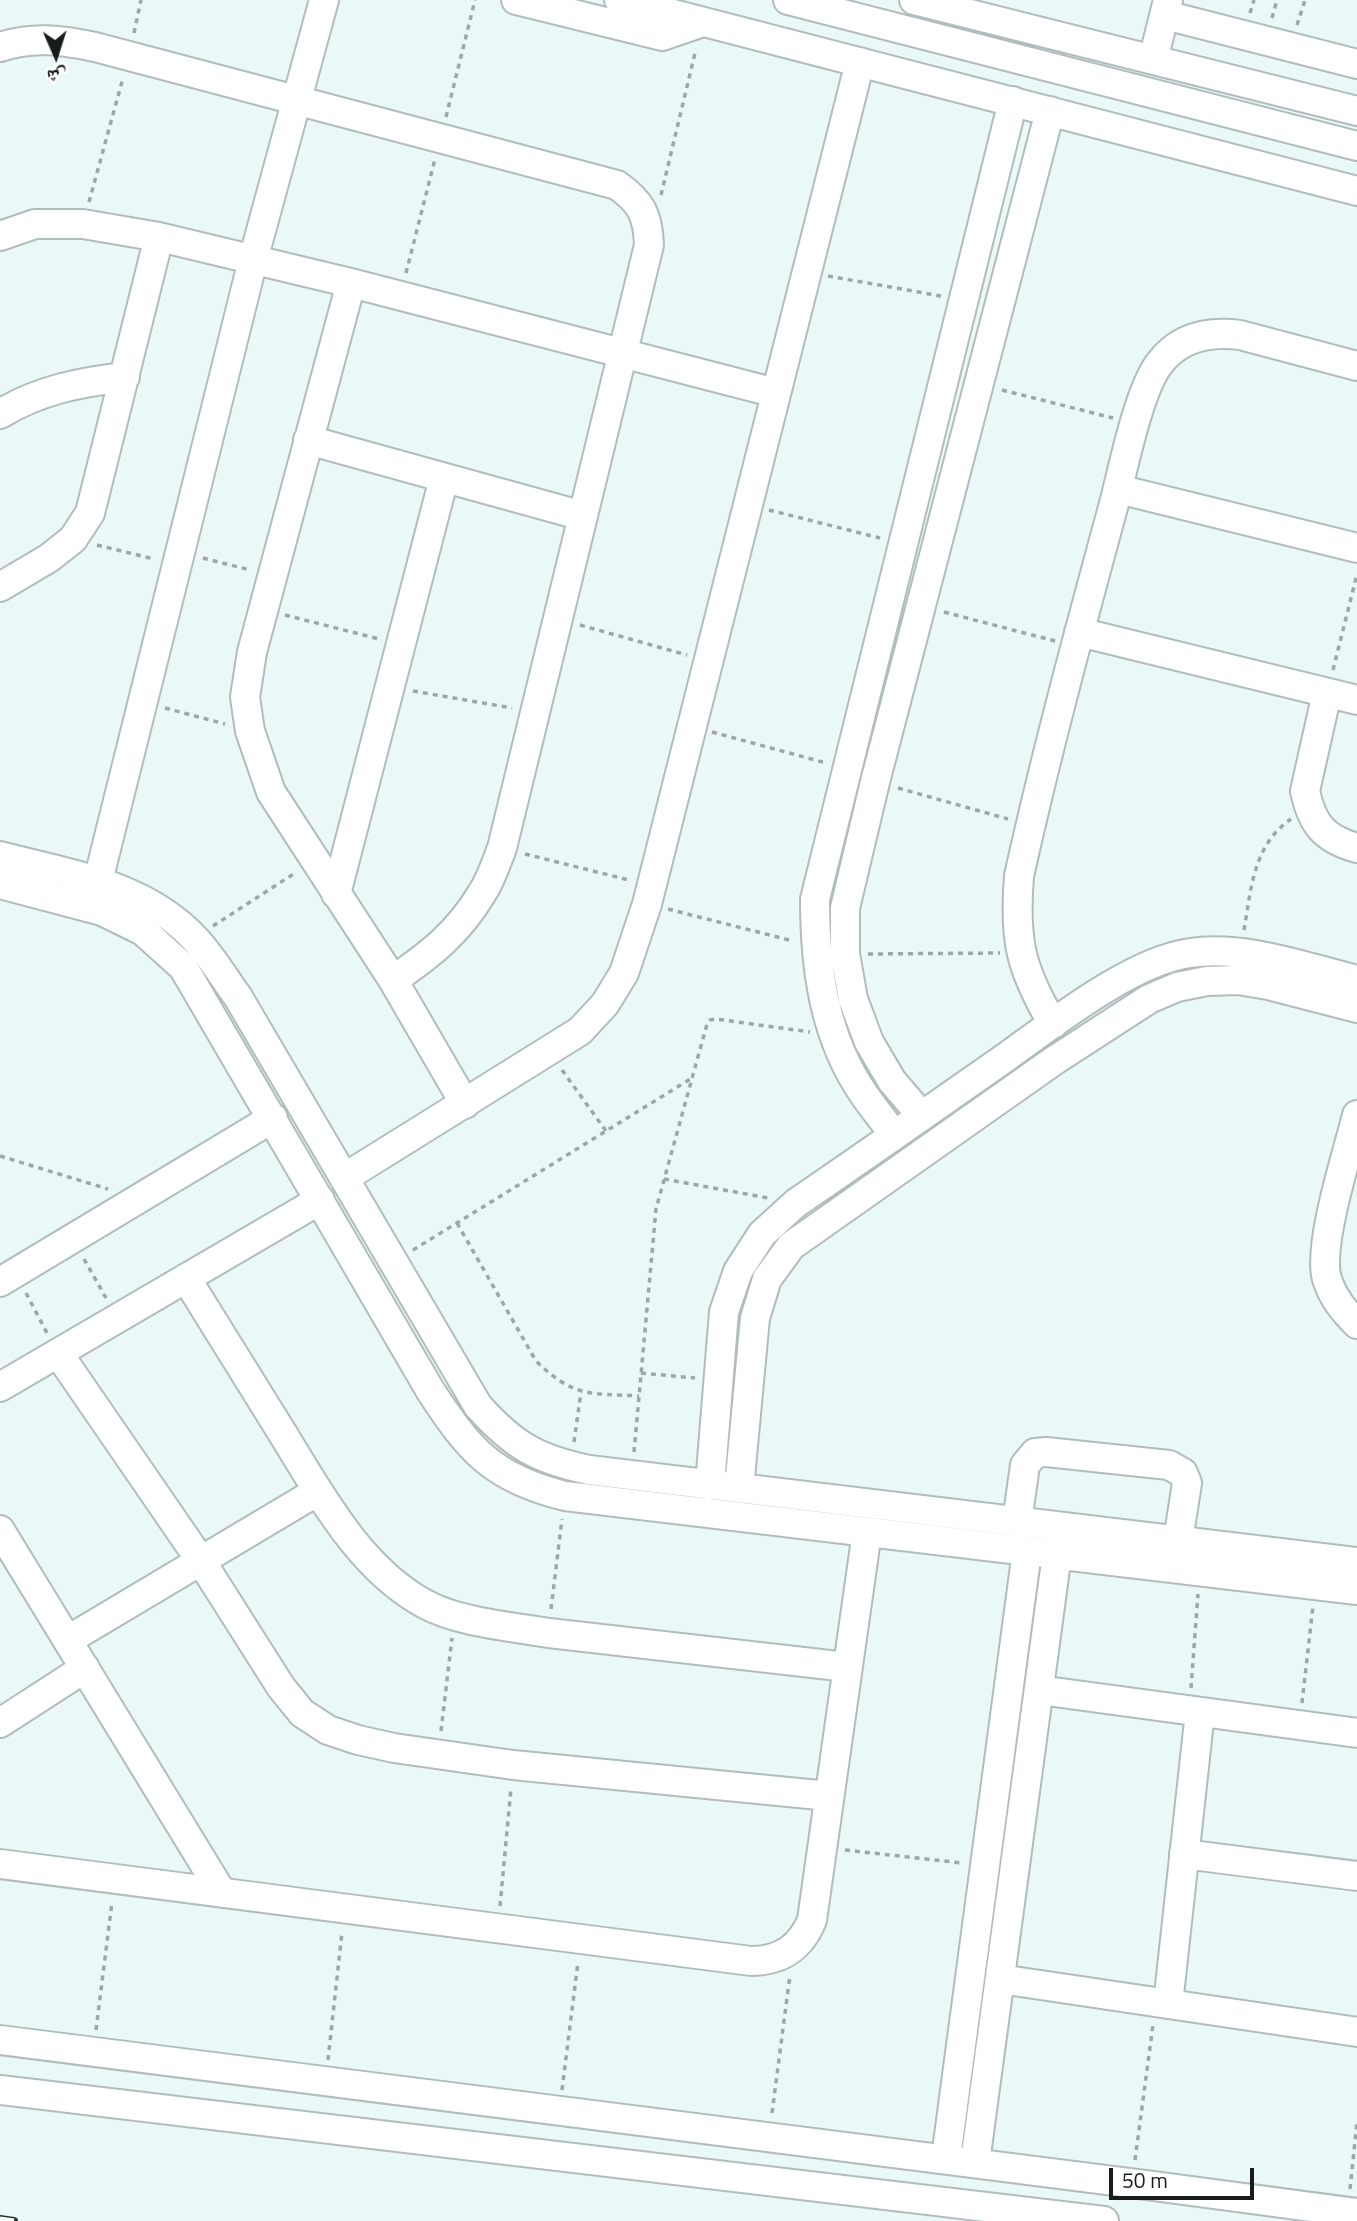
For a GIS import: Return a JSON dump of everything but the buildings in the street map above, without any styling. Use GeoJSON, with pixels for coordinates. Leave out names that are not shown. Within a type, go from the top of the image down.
{"type":"FeatureCollection","features":[{"type":"Feature","properties":{"kind":"street"},"geometry":{"type":"LineString","coordinates":[[98,881],[253,260],[324,0]]}},
{"type":"Feature","properties":{"kind":"street"},"geometry":{"type":"LineString","coordinates":[[516,0],[662,36],[703,22]]}},
{"type":"Feature","properties":{"kind":"street"},"geometry":{"type":"LineString","coordinates":[[619,0],[1357,191]]}},
{"type":"Feature","properties":{"kind":"street"},"geometry":{"type":"LineString","coordinates":[[788,0],[1357,146]]}},
{"type":"Feature","properties":{"kind":"street"},"geometry":{"type":"LineString","coordinates":[[914,0],[1357,111]]}},
{"type":"Feature","properties":{"kind":"street"},"geometry":{"type":"LineString","coordinates":[[1153,60],[1167,7],[1357,64]]}},
{"type":"Feature","properties":{"kind":"street"},"geometry":{"type":"LineString","coordinates":[[0,47],[19,41],[57,39],[129,56],[617,185],[632,195],[642,210],[648,227],[649,245],[502,848],[484,892],[459,927],[428,957],[393,979]]}},
{"type":"Feature","properties":{"kind":"street"},"geometry":{"type":"LineString","coordinates":[[344,1178],[580,1031],[605,1004],[624,973],[649,895],[710,661],[746,505],[860,62]]}},
{"type":"Feature","properties":{"kind":"street"},"geometry":{"type":"LineString","coordinates":[[1125,131],[1136,88]]}},
{"type":"Feature","properties":{"kind":"street"},"geometry":{"type":"LineString","coordinates":[[894,1135],[863,1094],[839,1049],[823,1000],[815,946],[816,899],[1013,101]]}},
{"type":"Feature","properties":{"kind":"street"},"geometry":{"type":"LineString","coordinates":[[922,1116],[892,1081],[869,1042],[853,999],[845,954],[845,908],[1050,111]]}},
{"type":"Feature","properties":{"kind":"street"},"geometry":{"type":"LineString","coordinates":[[0,236],[35,224],[83,225],[159,237],[351,283],[776,393]]}},
{"type":"Feature","properties":{"kind":"street"},"geometry":{"type":"LineString","coordinates":[[0,587],[49,558],[73,539],[90,513],[159,237]]}},
{"type":"Feature","properties":{"kind":"street"},"geometry":{"type":"LineString","coordinates":[[351,283],[263,609],[252,652],[245,697],[250,731],[271,792],[393,979],[465,1104]]}},
{"type":"Feature","properties":{"kind":"street"},"geometry":{"type":"LineString","coordinates":[[1053,1024],[1033,990],[1020,953],[1016,915],[1019,876],[1077,639],[1150,380],[1159,364],[1178,346],[1203,334],[1222,332],[1357,366]]}},
{"type":"Feature","properties":{"kind":"street"},"geometry":{"type":"LineString","coordinates":[[0,414],[44,392],[84,382],[125,377]]}},
{"type":"Feature","properties":{"kind":"street"},"geometry":{"type":"LineString","coordinates":[[308,440],[583,516]]}},
{"type":"Feature","properties":{"kind":"street"},"geometry":{"type":"LineString","coordinates":[[336,894],[444,478]]}},
{"type":"Feature","properties":{"kind":"street"},"geometry":{"type":"LineString","coordinates":[[1118,489],[1357,548]]}},
{"type":"Feature","properties":{"kind":"street"},"geometry":{"type":"LineString","coordinates":[[1077,639],[1357,700]]}},
{"type":"Feature","properties":{"kind":"street"},"geometry":{"type":"LineString","coordinates":[[1327,693],[1306,791],[1308,807],[1325,833],[1338,843],[1357,848]]}},
{"type":"Feature","properties":{"kind":"street"},"geometry":{"type":"LineString","coordinates":[[0,856],[112,885],[159,908],[194,937],[238,997],[478,1406],[500,1431],[527,1450],[557,1463],[632,1475],[1357,1562]]}},
{"type":"Feature","properties":{"kind":"street"},"geometry":{"type":"LineString","coordinates":[[0,884],[102,911],[143,931],[183,967],[430,1390],[454,1427],[482,1458],[513,1480],[565,1496],[1357,1590]]}},
{"type":"Feature","properties":{"kind":"street"},"geometry":{"type":"LineString","coordinates":[[710,1485],[724,1312],[738,1271],[762,1234],[796,1203],[1053,1024],[1118,981],[1153,962],[1190,953],[1240,953],[1357,981]]}},
{"type":"Feature","properties":{"kind":"street"},"geometry":{"type":"LineString","coordinates":[[738,1488],[755,1318],[767,1279],[791,1246],[1055,1060],[1149,999],[1187,985],[1238,980],[1357,1008]]}},
{"type":"Feature","properties":{"kind":"street"},"geometry":{"type":"LineString","coordinates":[[1357,1115],[1351,1163],[1324,1251],[1327,1278],[1338,1303],[1357,1324]]}},
{"type":"Feature","properties":{"kind":"street"},"geometry":{"type":"LineString","coordinates":[[8,1277],[272,1118]]}},
{"type":"Feature","properties":{"kind":"street"},"geometry":{"type":"LineString","coordinates":[[0,1387],[320,1200]]}},
{"type":"Feature","properties":{"kind":"street"},"geometry":{"type":"LineString","coordinates":[[186,1278],[318,1491],[364,1555],[393,1583],[426,1605],[454,1615],[549,1633],[847,1667]]}},
{"type":"Feature","properties":{"kind":"street"},"geometry":{"type":"LineString","coordinates":[[58,1353],[201,1561],[281,1687],[302,1713],[328,1730],[358,1740],[513,1765],[829,1796]]}},
{"type":"Feature","properties":{"kind":"street"},"geometry":{"type":"LineString","coordinates":[[430,1390],[458,1373]]}},
{"type":"Feature","properties":{"kind":"street"},"geometry":{"type":"LineString","coordinates":[[1017,1522],[1025,1465],[1035,1453],[1169,1465],[1183,1473],[1187,1483],[1178,1541]]}},
{"type":"Feature","properties":{"kind":"street"},"geometry":{"type":"LineString","coordinates":[[68,1640],[318,1491]]}},
{"type":"Feature","properties":{"kind":"street"},"geometry":{"type":"LineString","coordinates":[[0,1864],[751,1961],[774,1959],[802,1940],[812,1920],[867,1532]]}},
{"type":"Feature","properties":{"kind":"street"},"geometry":{"type":"LineString","coordinates":[[2,1536],[222,1893]]}},
{"type":"Feature","properties":{"kind":"street"},"geometry":{"type":"LineString","coordinates":[[946,2158],[1027,1551]]}},
{"type":"Feature","properties":{"kind":"street"},"geometry":{"type":"LineString","coordinates":[[975,2162],[1057,1554]]}},
{"type":"Feature","properties":{"kind":"street"},"geometry":{"type":"LineString","coordinates":[[0,1723],[85,1668]]}},
{"type":"Feature","properties":{"kind":"street"},"geometry":{"type":"LineString","coordinates":[[1039,1690],[1357,1733]]}},
{"type":"Feature","properties":{"kind":"street"},"geometry":{"type":"LineString","coordinates":[[1162,2003],[1184,1854],[1195,1711]]}},
{"type":"Feature","properties":{"kind":"street"},"geometry":{"type":"LineString","coordinates":[[1184,1854],[1357,1877]]}},
{"type":"Feature","properties":{"kind":"street"},"geometry":{"type":"LineString","coordinates":[[1000,1979],[1357,2032]]}},
{"type":"Feature","properties":{"kind":"street"},"geometry":{"type":"LineString","coordinates":[[0,2040],[946,2158],[1352,2213]]}},
{"type":"Feature","properties":{"kind":"street"},"geometry":{"type":"LineString","coordinates":[[0,2090],[1104,2221]]}},
{"type":"Feature","properties":{"kind":"street"},"geometry":{"type":"LineString","coordinates":[[521,2151],[526,2105]]}},
{"type":"Feature","properties":{"kind":"path"},"geometry":{"type":"LineString","coordinates":[[83,225],[129,56],[141,0]]}},
{"type":"Feature","properties":{"kind":"path"},"geometry":{"type":"LineString","coordinates":[[658,205],[703,22]]}},
{"type":"Feature","properties":{"kind":"path"},"geometry":{"type":"LineString","coordinates":[[807,273],[964,300]]}},
{"type":"Feature","properties":{"kind":"path"},"geometry":{"type":"LineString","coordinates":[[979,384],[1136,424]]}},
{"type":"Feature","properties":{"kind":"path"},"geometry":{"type":"LineString","coordinates":[[746,505],[903,544]]}},
{"type":"Feature","properties":{"kind":"path"},"geometry":{"type":"LineString","coordinates":[[73,539],[272,575]]}},
{"type":"Feature","properties":{"kind":"path"},"geometry":{"type":"LineString","coordinates":[[1327,693],[1357,574]]}},
{"type":"Feature","properties":{"kind":"path"},"geometry":{"type":"LineString","coordinates":[[922,606],[1077,639]]}},
{"type":"Feature","properties":{"kind":"path"},"geometry":{"type":"LineString","coordinates":[[263,609],[401,645]]}},
{"type":"Feature","properties":{"kind":"path"},"geometry":{"type":"LineString","coordinates":[[558,619],[710,661]]}},
{"type":"Feature","properties":{"kind":"path"},"geometry":{"type":"LineString","coordinates":[[390,687],[535,712]]}},
{"type":"Feature","properties":{"kind":"path"},"geometry":{"type":"LineString","coordinates":[[143,702],[250,731]]}},
{"type":"Feature","properties":{"kind":"path"},"geometry":{"type":"LineString","coordinates":[[693,726],[848,769]]}},
{"type":"Feature","properties":{"kind":"path"},"geometry":{"type":"LineString","coordinates":[[876,782],[1031,825]]}},
{"type":"Feature","properties":{"kind":"path"},"geometry":{"type":"LineString","coordinates":[[1240,953],[1255,866],[1268,842],[1286,822],[1308,807]]}},
{"type":"Feature","properties":{"kind":"path"},"geometry":{"type":"LineString","coordinates":[[502,848],[815,946]]}},
{"type":"Feature","properties":{"kind":"path"},"geometry":{"type":"LineString","coordinates":[[194,937],[314,861]]}},
{"type":"Feature","properties":{"kind":"path"},"geometry":{"type":"LineString","coordinates":[[845,954],[1020,953]]}},
{"type":"Feature","properties":{"kind":"path"},"geometry":{"type":"LineString","coordinates":[[632,1475],[656,1209],[707,1024],[713,1019],[835,1035]]}},
{"type":"Feature","properties":{"kind":"path"},"geometry":{"type":"LineString","coordinates":[[549,1052],[606,1131]]}},
{"type":"Feature","properties":{"kind":"path"},"geometry":{"type":"LineString","coordinates":[[393,1262],[692,1078]]}},
{"type":"Feature","properties":{"kind":"path"},"geometry":{"type":"LineString","coordinates":[[0,1156],[139,1199]]}},
{"type":"Feature","properties":{"kind":"path"},"geometry":{"type":"LineString","coordinates":[[664,1179],[796,1203]]}},
{"type":"Feature","properties":{"kind":"path"},"geometry":{"type":"LineString","coordinates":[[457,1223],[536,1361],[564,1384],[581,1392],[639,1396]]}},
{"type":"Feature","properties":{"kind":"path"},"geometry":{"type":"LineString","coordinates":[[72,1239],[117,1318]]}},
{"type":"Feature","properties":{"kind":"path"},"geometry":{"type":"LineString","coordinates":[[8,1277],[58,1353]]}},
{"type":"Feature","properties":{"kind":"path"},"geometry":{"type":"LineString","coordinates":[[641,1373],[718,1380]]}},
{"type":"Feature","properties":{"kind":"path"},"geometry":{"type":"LineString","coordinates":[[570,1466],[581,1392]]}},
{"type":"Feature","properties":{"kind":"path"},"geometry":{"type":"LineString","coordinates":[[549,1633],[565,1496]]}},
{"type":"Feature","properties":{"kind":"path"},"geometry":{"type":"LineString","coordinates":[[1195,1711],[1200,1571]]}},
{"type":"Feature","properties":{"kind":"path"},"geometry":{"type":"LineString","coordinates":[[1299,1726],[1315,1585]]}},
{"type":"Feature","properties":{"kind":"path"},"geometry":{"type":"LineString","coordinates":[[438,1755],[454,1615]]}},
{"type":"Feature","properties":{"kind":"path"},"geometry":{"type":"LineString","coordinates":[[498,1928],[513,1765]]}},
{"type":"Feature","properties":{"kind":"path"},"geometry":{"type":"LineString","coordinates":[[822,1847],[985,1866]]}},
{"type":"Feature","properties":{"kind":"path"},"geometry":{"type":"LineString","coordinates":[[93,2052],[115,1879]]}},
{"type":"Feature","properties":{"kind":"path"},"geometry":{"type":"LineString","coordinates":[[326,2081],[344,1909]]}},
{"type":"Feature","properties":{"kind":"path"},"geometry":{"type":"LineString","coordinates":[[560,2110],[580,1939]]}},
{"type":"Feature","properties":{"kind":"path"},"geometry":{"type":"LineString","coordinates":[[769,2138],[793,1948]]}},
{"type":"Feature","properties":{"kind":"path"},"geometry":{"type":"LineString","coordinates":[[1132,2182],[1162,2003]]}},
{"type":"Feature","properties":{"kind":"path"},"geometry":{"type":"LineString","coordinates":[[1352,2213],[1357,2122]]}},
{"type":"Feature","properties":{"kind":"railway"},"geometry":{"type":"LineString","coordinates":[[0,2219],[14,2221]]}}]}
